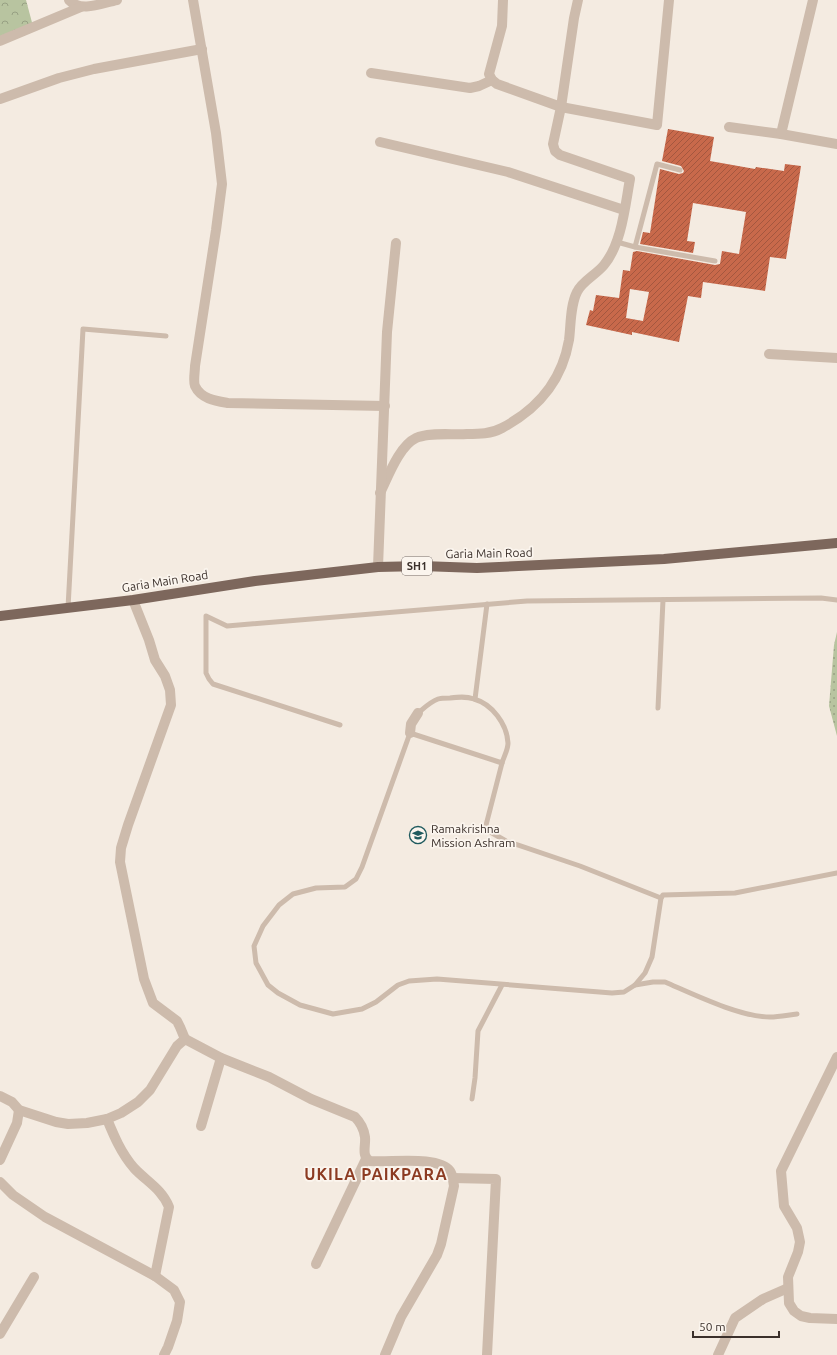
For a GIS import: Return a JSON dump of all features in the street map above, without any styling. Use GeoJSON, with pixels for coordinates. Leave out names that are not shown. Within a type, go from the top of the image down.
{"type":"FeatureCollection","features":[{"type":"Feature","properties":{"kind":"main road","name":"Garia Main Road"},"geometry":{"type":"LineString","coordinates":[[0,616],[133,600],[255,580],[378,567],[422,566],[477,568],[664,560],[837,544]]}},
{"type":"Feature","properties":{"kind":"street"},"geometry":{"type":"LineString","coordinates":[[69,0],[73,4],[81,7]]}},
{"type":"Feature","properties":{"kind":"street"},"geometry":{"type":"LineString","coordinates":[[0,41],[81,7],[117,0]]}},
{"type":"Feature","properties":{"kind":"street"},"geometry":{"type":"LineString","coordinates":[[193,0],[216,133],[222,184],[194,366],[195,385],[201,394],[211,400],[228,403],[384,406]]}},
{"type":"Feature","properties":{"kind":"street"},"geometry":{"type":"LineString","coordinates":[[503,0],[502,26],[490,74],[492,80],[497,84],[561,107],[657,125],[669,0]]}},
{"type":"Feature","properties":{"kind":"street"},"geometry":{"type":"LineString","coordinates":[[380,493],[394,463],[404,448],[416,438],[427,435],[480,434],[492,432],[502,428],[522,415],[541,399],[556,380],[564,361],[574,300],[577,292],[583,284],[605,265],[617,242],[630,179],[560,155],[555,151],[553,144],[561,107],[578,0]]}},
{"type":"Feature","properties":{"kind":"street"},"geometry":{"type":"LineString","coordinates":[[781,134],[813,0]]}},
{"type":"Feature","properties":{"kind":"street"},"geometry":{"type":"LineString","coordinates":[[0,99],[59,78],[94,69],[202,49]]}},
{"type":"Feature","properties":{"kind":"street"},"geometry":{"type":"LineString","coordinates":[[371,72],[470,88],[492,80]]}},
{"type":"Feature","properties":{"kind":"street"},"geometry":{"type":"LineString","coordinates":[[729,127],[837,144]]}},
{"type":"Feature","properties":{"kind":"street"},"geometry":{"type":"LineString","coordinates":[[380,142],[508,172],[624,210]]}},
{"type":"Feature","properties":{"kind":"street"},"geometry":{"type":"LineString","coordinates":[[378,567],[387,332],[396,243]]}},
{"type":"Feature","properties":{"kind":"street"},"geometry":{"type":"LineString","coordinates":[[769,354],[837,358]]}},
{"type":"Feature","properties":{"kind":"street"},"geometry":{"type":"LineString","coordinates":[[133,600],[149,640],[155,660],[165,676],[170,690],[171,705],[121,848],[120,862],[148,993],[153,1003],[177,1021],[185,1039],[221,1058],[269,1077],[311,1099],[355,1117],[359,1121],[365,1138],[366,1159],[316,1264]]}},
{"type":"Feature","properties":{"kind":"street"},"geometry":{"type":"LineString","coordinates":[[410,733],[411,724],[418,713]]}},
{"type":"Feature","properties":{"kind":"street"},"geometry":{"type":"LineString","coordinates":[[0,1096],[12,1102],[20,1110],[68,1124],[87,1123],[108,1119],[122,1113],[138,1102],[150,1090],[177,1046],[185,1039]]}},
{"type":"Feature","properties":{"kind":"street"},"geometry":{"type":"LineString","coordinates":[[837,1057],[781,1171],[784,1206],[796,1228],[800,1242],[798,1252],[788,1277],[789,1303],[794,1311],[802,1316],[810,1318],[837,1319]]}},
{"type":"Feature","properties":{"kind":"street"},"geometry":{"type":"LineString","coordinates":[[201,1126],[221,1058]]}},
{"type":"Feature","properties":{"kind":"street"},"geometry":{"type":"LineString","coordinates":[[0,1160],[17,1123],[20,1110]]}},
{"type":"Feature","properties":{"kind":"street"},"geometry":{"type":"LineString","coordinates":[[108,1119],[117,1144],[125,1157],[134,1168],[158,1189],[169,1206],[155,1276]]}},
{"type":"Feature","properties":{"kind":"street"},"geometry":{"type":"LineString","coordinates":[[366,1159],[378,1162],[408,1161],[435,1163],[444,1166],[450,1171],[454,1186],[442,1244],[401,1318],[385,1355]]}},
{"type":"Feature","properties":{"kind":"street"},"geometry":{"type":"LineString","coordinates":[[453,1178],[496,1179],[487,1355]]}},
{"type":"Feature","properties":{"kind":"street"},"geometry":{"type":"LineString","coordinates":[[0,1182],[14,1195],[45,1217],[155,1276],[174,1290],[180,1302],[177,1321],[164,1355]]}},
{"type":"Feature","properties":{"kind":"street"},"geometry":{"type":"LineString","coordinates":[[0,1334],[34,1277]]}},
{"type":"Feature","properties":{"kind":"street"},"geometry":{"type":"LineString","coordinates":[[718,1355],[735,1318],[763,1299],[788,1288]]}},
{"type":"Feature","properties":{"kind":"lane"},"geometry":{"type":"LineString","coordinates":[[635,247],[657,164],[680,170]]}},
{"type":"Feature","properties":{"kind":"lane"},"geometry":{"type":"LineString","coordinates":[[617,242],[635,247],[715,261]]}},
{"type":"Feature","properties":{"kind":"lane"},"geometry":{"type":"LineString","coordinates":[[68,608],[83,330],[166,336]]}},
{"type":"Feature","properties":{"kind":"lane"},"geometry":{"type":"LineString","coordinates":[[340,725],[213,684],[206,673],[206,616],[227,626],[527,601],[821,598],[837,600]]}},
{"type":"Feature","properties":{"kind":"lane"},"geometry":{"type":"LineString","coordinates":[[658,708],[663,600]]}},
{"type":"Feature","properties":{"kind":"lane"},"geometry":{"type":"LineString","coordinates":[[475,699],[487,604]]}},
{"type":"Feature","properties":{"kind":"lane"},"geometry":{"type":"LineString","coordinates":[[418,713],[428,704],[439,698],[462,697],[475,699],[484,703],[498,717],[506,731],[508,743],[485,829],[506,840],[580,866],[661,898]]}},
{"type":"Feature","properties":{"kind":"lane"},"geometry":{"type":"LineString","coordinates":[[502,763],[410,733],[362,867],[356,879],[345,887],[316,888],[293,894],[279,905],[263,926],[254,946],[256,963],[268,985],[278,993],[300,1005],[333,1014],[362,1009],[376,1002],[398,985],[409,981],[437,979],[612,993],[624,992],[635,985],[645,973],[652,957],[661,898]]}},
{"type":"Feature","properties":{"kind":"lane"},"geometry":{"type":"LineString","coordinates":[[661,898],[666,895],[735,893],[837,873]]}},
{"type":"Feature","properties":{"kind":"lane"},"geometry":{"type":"LineString","coordinates":[[635,985],[665,982],[727,1007],[750,1014],[769,1017],[797,1014]]}},
{"type":"Feature","properties":{"kind":"lane"},"geometry":{"type":"LineString","coordinates":[[472,1099],[478,1031],[502,985]]}},
{"type":"Feature","properties":{"kind":"green space"},"geometry":{"type":"Polygon","coordinates":[[[0,0],[26,0],[34,30],[0,42],[0,0]]]}},
{"type":"Feature","properties":{"kind":"green space"},"geometry":{"type":"Polygon","coordinates":[[[837,632],[837,736],[829,706],[834,645],[837,632]]]}},
{"type":"Feature","properties":{"kind":"building"},"geometry":{"type":"Polygon","coordinates":[[[668,129],[714,137],[710,161],[755,169],[756,167],[784,171],[785,164],[801,166],[786,259],[770,257],[765,291],[703,282],[701,298],[688,296],[679,342],[632,332],[632,335],[586,325],[590,310],[593,311],[596,295],[619,298],[623,270],[630,271],[633,252],[637,251],[715,265],[720,264],[722,251],[739,254],[746,212],[693,203],[687,241],[695,242],[693,253],[640,244],[643,232],[650,233],[660,169],[679,174],[683,173],[684,171],[681,166],[662,161],[668,129]],[[630,289],[626,318],[643,321],[649,292],[630,289]]]}},
{"type":"Feature","properties":{"kind":"place","name":"Ramakrishna Mission Ashram"},"geometry":{"type":"Point","coordinates":[418,835]}},
{"type":"Feature","properties":{"kind":"district","name":"UKILA PAIKPARA"},"geometry":{"type":"Point","coordinates":[376,1174]}}]}
